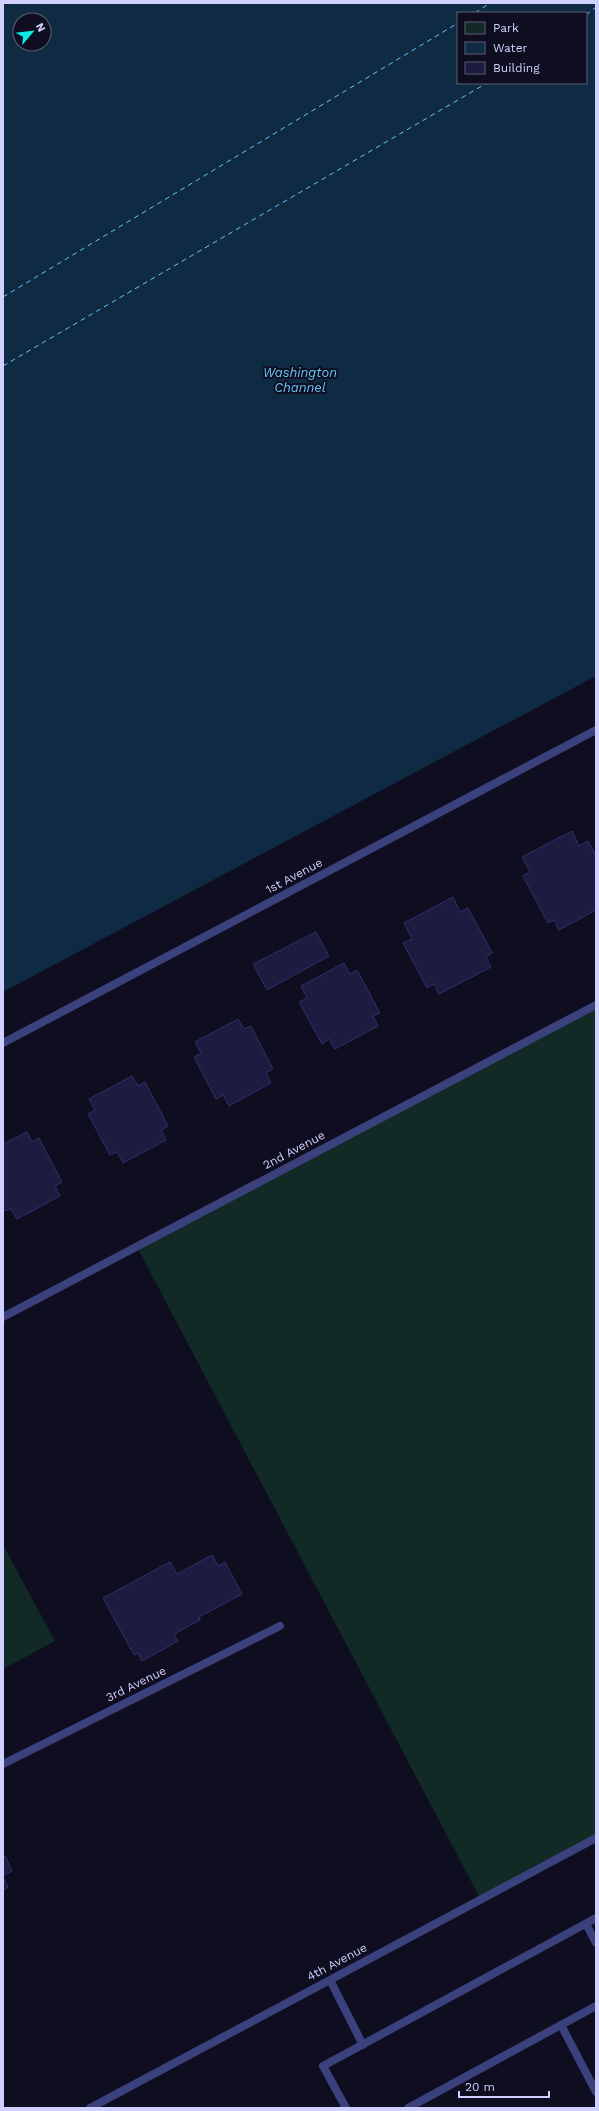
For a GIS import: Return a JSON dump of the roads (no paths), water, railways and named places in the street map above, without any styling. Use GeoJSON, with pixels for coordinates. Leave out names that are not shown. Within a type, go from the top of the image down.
{"type":"FeatureCollection","features":[{"type":"Feature","properties":{"kind":"lane","name":"1st Avenue"},"geometry":{"type":"LineString","coordinates":[[3,1043],[596,730]]}},
{"type":"Feature","properties":{"kind":"lane","name":"2nd Avenue"},"geometry":{"type":"LineString","coordinates":[[3,1317],[596,1005]]}},
{"type":"Feature","properties":{"kind":"lane","name":"3rd Avenue"},"geometry":{"type":"LineString","coordinates":[[3,1764],[280,1626]]}},
{"type":"Feature","properties":{"kind":"lane","name":"4th Avenue"},"geometry":{"type":"LineString","coordinates":[[90,2108],[596,1838]]}},
{"type":"Feature","properties":{"kind":"lane"},"geometry":{"type":"LineString","coordinates":[[346,2108],[323,2066],[596,1918]]}},
{"type":"Feature","properties":{"kind":"lane"},"geometry":{"type":"LineString","coordinates":[[586,1924],[596,1943]]}},
{"type":"Feature","properties":{"kind":"lane"},"geometry":{"type":"LineString","coordinates":[[330,1980],[363,2045]]}},
{"type":"Feature","properties":{"kind":"lane"},"geometry":{"type":"LineString","coordinates":[[408,2108],[596,2006]]}},
{"type":"Feature","properties":{"kind":"lane"},"geometry":{"type":"LineString","coordinates":[[561,2025],[596,2092]]}},
{"type":"Feature","properties":{"kind":"water","name":"Washington Channel"},"geometry":{"type":"Polygon","coordinates":[[[3,3],[596,3],[596,676],[3,992],[3,3]]]}}]}
